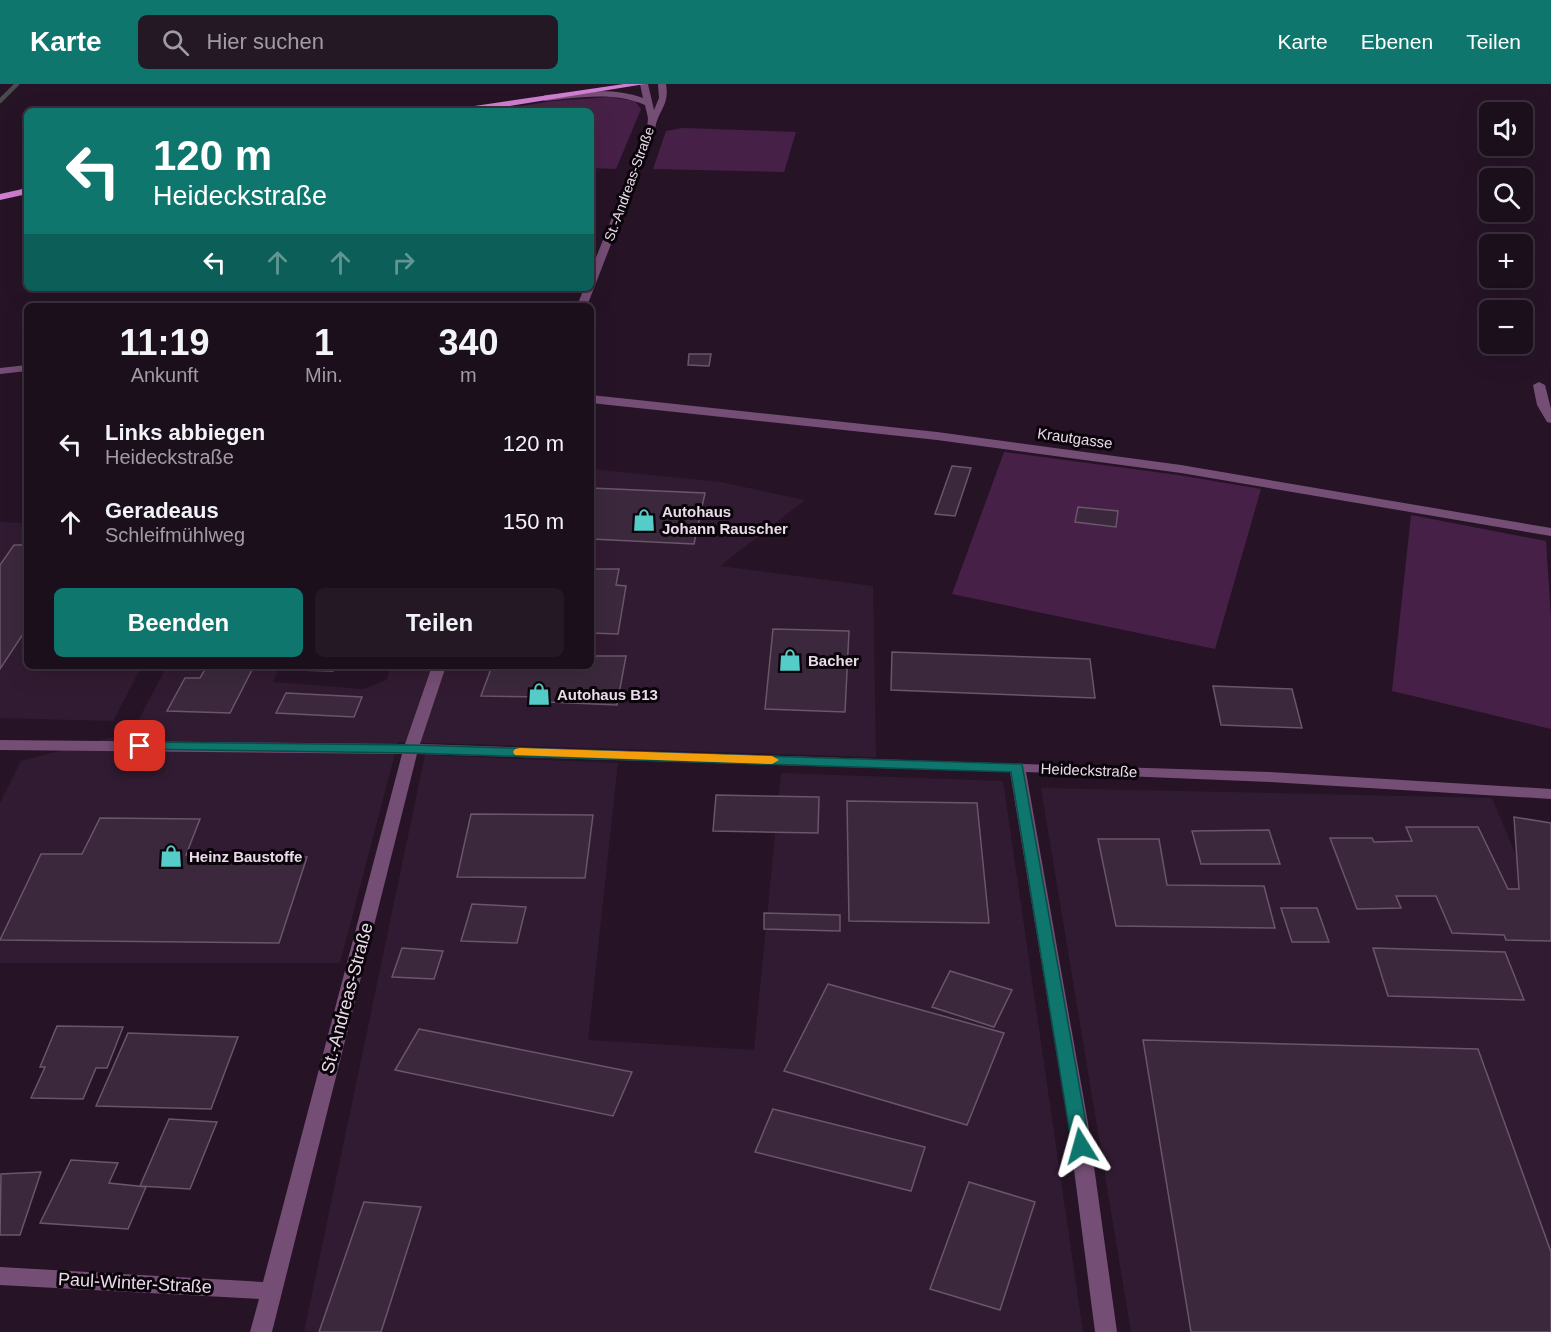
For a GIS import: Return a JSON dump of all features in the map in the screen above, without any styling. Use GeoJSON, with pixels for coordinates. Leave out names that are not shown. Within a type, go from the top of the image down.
{"type":"FeatureCollection","features":[{"type":"Feature","properties":{"kind":"main road"},"geometry":{"type":"LineString","coordinates":[[480,108],[642,84]]}},
{"type":"Feature","properties":{"kind":"main road"},"geometry":{"type":"LineString","coordinates":[[0,197],[24,192]]}},
{"type":"Feature","properties":{"kind":"street"},"geometry":{"type":"LineString","coordinates":[[642,84],[652,118]]}},
{"type":"Feature","properties":{"kind":"street","name":"St.-Andreas-Straße"},"geometry":{"type":"LineString","coordinates":[[594,275],[651,130],[652,118],[658,114],[663,101],[662,84]]}},
{"type":"Feature","properties":{"kind":"street"},"geometry":{"type":"LineString","coordinates":[[545,98],[615,95],[636,97],[648,103]]}},
{"type":"Feature","properties":{"kind":"street"},"geometry":{"type":"LineString","coordinates":[[0,371],[24,368]]}},
{"type":"Feature","properties":{"kind":"street"},"geometry":{"type":"LineString","coordinates":[[1539,385],[1543,405],[1551,419]]}},
{"type":"Feature","properties":{"kind":"street","name":"Krautgasse"},"geometry":{"type":"LineString","coordinates":[[594,399],[937,436],[1181,469],[1551,532]]}},
{"type":"Feature","properties":{"kind":"street"},"geometry":{"type":"LineString","coordinates":[[1527,527],[1551,524]]}},
{"type":"Feature","properties":{"kind":"street","name":"St.-Andreas-Straße"},"geometry":{"type":"LineString","coordinates":[[261,1332],[411,749],[438,669]]}},
{"type":"Feature","properties":{"kind":"street","name":"Heideckstraße"},"geometry":{"type":"LineString","coordinates":[[0,745],[411,749],[1017,767],[1270,777],[1551,794]]}},
{"type":"Feature","properties":{"kind":"street"},"geometry":{"type":"LineString","coordinates":[[1017,767],[1078,1123],[1106,1332]]}},
{"type":"Feature","properties":{"kind":"street","name":"Paul-Winter-Straße"},"geometry":{"type":"LineString","coordinates":[[0,1276],[271,1291]]}},
{"type":"Feature","properties":{"kind":"shaded area"},"geometry":{"type":"Polygon","coordinates":[[[608,97],[635,101],[641,109],[616,169],[594,168],[594,108],[508,108],[553,101],[608,97]]]}},
{"type":"Feature","properties":{"kind":"shaded area"},"geometry":{"type":"Polygon","coordinates":[[[683,128],[796,132],[784,172],[653,169],[666,131],[683,128]]]}},
{"type":"Feature","properties":{"kind":"shaded area"},"geometry":{"type":"Polygon","coordinates":[[[1004,452],[1178,475],[1261,489],[1215,649],[952,594],[1004,452]]]}},
{"type":"Feature","properties":{"kind":"shaded area"},"geometry":{"type":"Polygon","coordinates":[[[594,469],[720,482],[805,500],[720,566],[873,586],[876,757],[398,742],[340,963],[0,963],[0,803],[21,761],[132,732],[165,669],[279,669],[273,682],[364,689],[386,680],[391,669],[594,669],[594,469]]]}},
{"type":"Feature","properties":{"kind":"shaded area"},"geometry":{"type":"Polygon","coordinates":[[[1411,515],[1546,541],[1551,620],[1551,729],[1392,691],[1411,515]]]}},
{"type":"Feature","properties":{"kind":"shaded area"},"geometry":{"type":"Polygon","coordinates":[[[0,522],[24,523],[24,669],[140,669],[113,721],[0,718],[0,522]]]}},
{"type":"Feature","properties":{"kind":"shaded area"},"geometry":{"type":"Polygon","coordinates":[[[425,755],[618,763],[588,1040],[754,1050],[781,773],[1003,781],[1083,1332],[304,1332],[425,755]]]}},
{"type":"Feature","properties":{"kind":"shaded area"},"geometry":{"type":"Polygon","coordinates":[[[1041,788],[1492,798],[1551,939],[1551,1332],[1131,1332],[1041,788]]]}},
{"type":"Feature","properties":{"kind":"building"},"geometry":{"type":"Polygon","coordinates":[[[689,354],[711,354],[709,366],[688,365],[689,354]]]}},
{"type":"Feature","properties":{"kind":"building"},"geometry":{"type":"Polygon","coordinates":[[[952,466],[971,468],[955,516],[935,514],[952,466]]]}},
{"type":"Feature","properties":{"kind":"building"},"geometry":{"type":"Polygon","coordinates":[[[594,488],[705,493],[694,544],[594,539],[594,488]]]}},
{"type":"Feature","properties":{"kind":"building"},"geometry":{"type":"Polygon","coordinates":[[[1078,507],[1118,511],[1116,527],[1075,522],[1078,507]]]}},
{"type":"Feature","properties":{"kind":"building"},"geometry":{"type":"Polygon","coordinates":[[[14,545],[24,545],[24,633],[0,669],[0,565],[14,545]]]}},
{"type":"Feature","properties":{"kind":"building"},"geometry":{"type":"Polygon","coordinates":[[[594,569],[619,569],[616,585],[626,586],[618,634],[594,633],[594,569]]]}},
{"type":"Feature","properties":{"kind":"building"},"geometry":{"type":"Polygon","coordinates":[[[773,629],[849,631],[845,712],[765,709],[773,629]]]}},
{"type":"Feature","properties":{"kind":"building"},"geometry":{"type":"Polygon","coordinates":[[[892,652],[1090,659],[1095,698],[891,690],[892,652]]]}},
{"type":"Feature","properties":{"kind":"building"},"geometry":{"type":"Polygon","coordinates":[[[594,656],[626,656],[617,705],[549,702],[550,697],[481,696],[491,669],[594,669],[594,656]]]}},
{"type":"Feature","properties":{"kind":"building"},"geometry":{"type":"Polygon","coordinates":[[[205,669],[252,669],[230,713],[167,711],[185,678],[200,678],[205,669]]]}},
{"type":"Feature","properties":{"kind":"building"},"geometry":{"type":"Polygon","coordinates":[[[296,669],[334,669],[333,671],[296,669]]]}},
{"type":"Feature","properties":{"kind":"building"},"geometry":{"type":"Polygon","coordinates":[[[1213,686],[1292,689],[1302,728],[1221,725],[1213,686]]]}},
{"type":"Feature","properties":{"kind":"building"},"geometry":{"type":"Polygon","coordinates":[[[286,693],[362,697],[354,717],[276,713],[286,693]]]}},
{"type":"Feature","properties":{"kind":"building"},"geometry":{"type":"Polygon","coordinates":[[[716,795],[819,797],[818,833],[713,831],[716,795]]]}},
{"type":"Feature","properties":{"kind":"building"},"geometry":{"type":"Polygon","coordinates":[[[847,801],[977,803],[989,923],[849,921],[847,801]]]}},
{"type":"Feature","properties":{"kind":"building"},"geometry":{"type":"Polygon","coordinates":[[[471,814],[593,815],[585,878],[457,877],[471,814]]]}},
{"type":"Feature","properties":{"kind":"building"},"geometry":{"type":"Polygon","coordinates":[[[1514,817],[1551,823],[1551,941],[1506,940],[1504,935],[1452,933],[1436,896],[1396,896],[1401,908],[1357,909],[1330,838],[1372,838],[1374,842],[1412,841],[1406,827],[1478,827],[1508,889],[1519,889],[1514,817]]]}},
{"type":"Feature","properties":{"kind":"building"},"geometry":{"type":"Polygon","coordinates":[[[100,818],[200,819],[186,855],[307,857],[279,943],[0,940],[41,854],[82,854],[100,818]]]}},
{"type":"Feature","properties":{"kind":"building"},"geometry":{"type":"Polygon","coordinates":[[[1269,830],[1280,864],[1201,864],[1192,831],[1269,830]]]}},
{"type":"Feature","properties":{"kind":"building"},"geometry":{"type":"Polygon","coordinates":[[[1098,839],[1159,839],[1167,885],[1264,886],[1275,928],[1116,926],[1098,839]]]}},
{"type":"Feature","properties":{"kind":"building"},"geometry":{"type":"Polygon","coordinates":[[[472,904],[526,907],[517,943],[461,941],[472,904]]]}},
{"type":"Feature","properties":{"kind":"building"},"geometry":{"type":"Polygon","coordinates":[[[1281,908],[1317,908],[1329,942],[1292,942],[1281,908]]]}},
{"type":"Feature","properties":{"kind":"building"},"geometry":{"type":"Polygon","coordinates":[[[764,913],[840,915],[840,931],[764,929],[764,913]]]}},
{"type":"Feature","properties":{"kind":"building"},"geometry":{"type":"Polygon","coordinates":[[[402,948],[443,951],[434,979],[392,977],[402,948]]]}},
{"type":"Feature","properties":{"kind":"building"},"geometry":{"type":"Polygon","coordinates":[[[1373,948],[1505,952],[1524,1000],[1388,996],[1373,948]]]}},
{"type":"Feature","properties":{"kind":"building"},"geometry":{"type":"Polygon","coordinates":[[[950,971],[1012,990],[994,1027],[932,1007],[950,971]]]}},
{"type":"Feature","properties":{"kind":"building"},"geometry":{"type":"Polygon","coordinates":[[[828,984],[1004,1033],[967,1125],[784,1071],[828,984]]]}},
{"type":"Feature","properties":{"kind":"building"},"geometry":{"type":"Polygon","coordinates":[[[57,1026],[123,1027],[107,1068],[96,1068],[83,1099],[31,1098],[45,1067],[40,1067],[57,1026]]]}},
{"type":"Feature","properties":{"kind":"building"},"geometry":{"type":"Polygon","coordinates":[[[419,1029],[632,1072],[613,1116],[395,1070],[419,1029]]]}},
{"type":"Feature","properties":{"kind":"building"},"geometry":{"type":"Polygon","coordinates":[[[128,1033],[238,1037],[211,1109],[96,1106],[128,1033]]]}},
{"type":"Feature","properties":{"kind":"building"},"geometry":{"type":"Polygon","coordinates":[[[1143,1040],[1478,1049],[1551,1252],[1551,1332],[1191,1332],[1143,1040]]]}},
{"type":"Feature","properties":{"kind":"building"},"geometry":{"type":"Polygon","coordinates":[[[773,1109],[925,1147],[911,1191],[755,1152],[773,1109]]]}},
{"type":"Feature","properties":{"kind":"building"},"geometry":{"type":"Polygon","coordinates":[[[169,1119],[217,1122],[190,1189],[140,1186],[169,1119]]]}},
{"type":"Feature","properties":{"kind":"building"},"geometry":{"type":"Polygon","coordinates":[[[71,1160],[118,1163],[109,1183],[146,1187],[128,1229],[40,1223],[71,1160]]]}},
{"type":"Feature","properties":{"kind":"building"},"geometry":{"type":"Polygon","coordinates":[[[41,1172],[20,1235],[0,1235],[1,1174],[41,1172]]]}},
{"type":"Feature","properties":{"kind":"building"},"geometry":{"type":"Polygon","coordinates":[[[969,1182],[1035,1202],[1000,1310],[930,1289],[969,1182]]]}},
{"type":"Feature","properties":{"kind":"building"},"geometry":{"type":"Polygon","coordinates":[[[364,1202],[421,1207],[381,1332],[319,1332],[364,1202]]]}},
{"type":"Feature","properties":{"kind":"waterway"},"geometry":{"type":"LineString","coordinates":[[0,101],[17,84]]}},
{"type":"Feature","properties":{"kind":"slow traffic"},"geometry":{"type":"LineString","coordinates":[[520,752],[772,760]]}},
{"type":"Feature","properties":{"kind":"place","name":"Autohaus Johann Rauscher"},"geometry":{"type":"Point","coordinates":[644,520]}},
{"type":"Feature","properties":{"kind":"place","name":"Bacher"},"geometry":{"type":"Point","coordinates":[790,660]}},
{"type":"Feature","properties":{"kind":"place","name":"Autohaus B13"},"geometry":{"type":"Point","coordinates":[539,694]}},
{"type":"Feature","properties":{"kind":"place","name":"Heinz Baustoffe"},"geometry":{"type":"Point","coordinates":[171,856]}},
{"type":"Feature","properties":{"kind":"route"},"geometry":{"type":"LineString","coordinates":[[140,746],[411,749],[1017,767],[1081,1146]]}}]}
